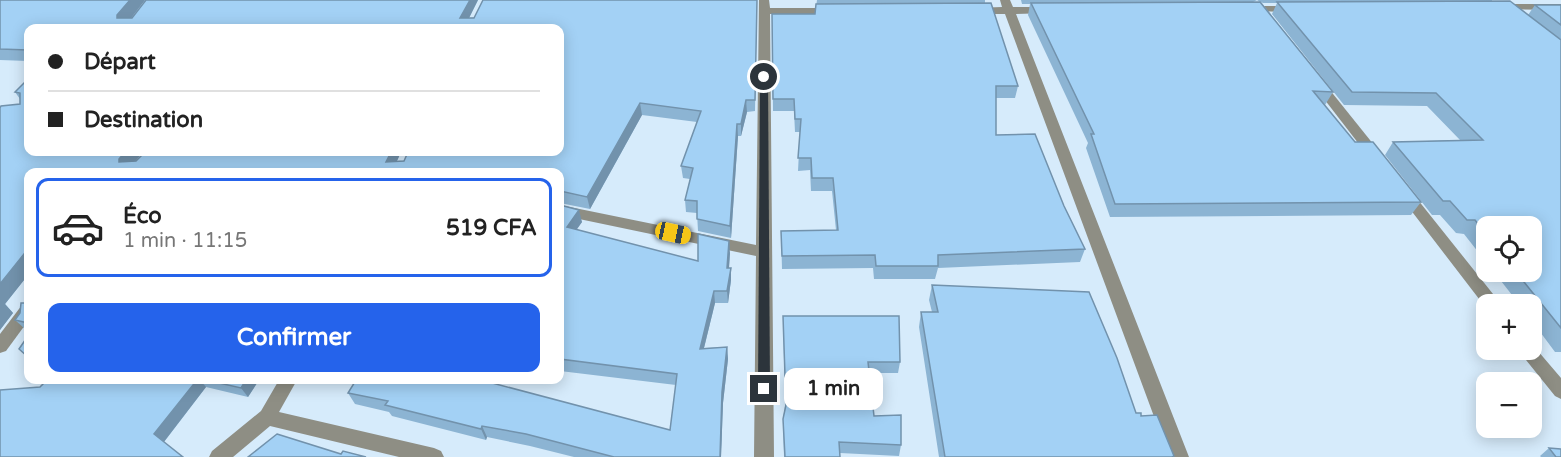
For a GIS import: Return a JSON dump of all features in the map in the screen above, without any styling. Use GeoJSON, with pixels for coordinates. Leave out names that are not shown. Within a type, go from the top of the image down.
{"type":"FeatureCollection","features":[{"type":"Feature","properties":{"kind":"street"},"geometry":{"type":"LineString","coordinates":[[1256,4],[1274,27]]}},
{"type":"Feature","properties":{"kind":"street"},"geometry":{"type":"LineString","coordinates":[[1235,9],[1256,4],[1306,8]]}},
{"type":"Feature","properties":{"kind":"street"},"geometry":{"type":"LineString","coordinates":[[1501,4],[1521,21]]}},
{"type":"Feature","properties":{"kind":"street"},"geometry":{"type":"LineString","coordinates":[[1482,7],[1501,4],[1561,7]]}},
{"type":"Feature","properties":{"kind":"street"},"geometry":{"type":"LineString","coordinates":[[1007,5],[1179,457]]}},
{"type":"Feature","properties":{"kind":"street"},"geometry":{"type":"LineString","coordinates":[[962,11],[1007,5],[1056,10]]}},
{"type":"Feature","properties":{"kind":"street"},"geometry":{"type":"LineString","coordinates":[[764,457],[764,6],[845,11]]}},
{"type":"Feature","properties":{"kind":"street"},"geometry":{"type":"LineString","coordinates":[[1310,74],[1383,166]]}},
{"type":"Feature","properties":{"kind":"street"},"geometry":{"type":"LineString","coordinates":[[1398,184],[1484,294]]}},
{"type":"Feature","properties":{"kind":"street"},"geometry":{"type":"LineString","coordinates":[[564,211],[764,252]]}},
{"type":"Feature","properties":{"kind":"street"},"geometry":{"type":"LineString","coordinates":[[0,346],[24,315]]}},
{"type":"Feature","properties":{"kind":"street"},"geometry":{"type":"LineString","coordinates":[[1536,360],[1561,391]]}},
{"type":"Feature","properties":{"kind":"street"},"geometry":{"type":"LineString","coordinates":[[219,457],[267,417],[286,384]]}},
{"type":"Feature","properties":{"kind":"street"},"geometry":{"type":"LineString","coordinates":[[267,417],[434,457]]}},
{"type":"Feature","properties":{"kind":"building"},"geometry":{"type":"Polygon","coordinates":[[[0,0],[130,0],[117,18],[132,18],[146,0],[470,0],[460,18],[474,18],[483,0],[757,0],[755,100],[746,100],[741,124],[737,124],[730,226],[697,219],[697,201],[685,200],[693,168],[681,166],[701,111],[640,103],[587,197],[564,192],[564,168],[24,168],[24,254],[0,284],[0,108],[20,104],[20,93],[15,92],[24,83],[24,156],[122,156],[119,162],[136,161],[141,156],[389,156],[386,162],[404,161],[406,156],[564,156],[564,24],[24,24],[24,50],[0,49],[0,0]]]}},
{"type":"Feature","properties":{"kind":"building"},"geometry":{"type":"Polygon","coordinates":[[[1510,1],[1561,40],[1561,328],[1542,304],[1542,294],[1534,294],[1524,282],[1542,282],[1542,216],[1476,216],[1476,221],[1467,220],[1450,201],[1443,201],[1393,142],[1483,140],[1436,93],[1352,92],[1277,2],[1510,1]]]}},
{"type":"Feature","properties":{"kind":"building"},"geometry":{"type":"Polygon","coordinates":[[[1260,2],[1333,92],[1313,91],[1355,142],[1373,142],[1421,202],[1115,204],[1091,134],[1094,134],[1031,3],[1260,2]]]}},
{"type":"Feature","properties":{"kind":"building"},"geometry":{"type":"Polygon","coordinates":[[[991,3],[1018,86],[996,86],[996,135],[1035,134],[1064,206],[1085,249],[938,255],[938,266],[876,266],[875,255],[782,256],[781,231],[838,230],[833,178],[812,178],[811,158],[798,158],[801,119],[795,119],[794,99],[773,99],[772,14],[815,14],[816,4],[991,3]]]}},
{"type":"Feature","properties":{"kind":"building"},"geometry":{"type":"Polygon","coordinates":[[[1535,5],[1561,5],[1561,25],[1535,5]]]}},
{"type":"Feature","properties":{"kind":"building"},"geometry":{"type":"Polygon","coordinates":[[[564,206],[579,210],[567,227],[698,261],[698,234],[729,241],[727,268],[731,268],[727,291],[714,291],[700,349],[727,347],[722,392],[720,457],[614,457],[526,434],[482,426],[481,429],[385,405],[388,401],[348,393],[354,384],[496,384],[670,430],[677,374],[564,360],[564,206]]]}},
{"type":"Feature","properties":{"kind":"building"},"geometry":{"type":"Polygon","coordinates":[[[932,285],[1089,292],[1117,358],[1136,413],[1141,413],[1141,416],[1157,415],[1174,456],[945,457],[921,312],[938,312],[932,285]]]}},
{"type":"Feature","properties":{"kind":"building"},"geometry":{"type":"Polygon","coordinates":[[[21,303],[24,303],[24,322],[15,320],[20,313],[21,303]]]}},
{"type":"Feature","properties":{"kind":"building"},"geometry":{"type":"Polygon","coordinates":[[[783,316],[899,316],[900,362],[868,362],[874,416],[901,415],[901,445],[839,442],[840,457],[785,457],[783,316]]]}},
{"type":"Feature","properties":{"kind":"building"},"geometry":{"type":"Polygon","coordinates":[[[24,342],[24,353],[19,349],[24,342]]]}},
{"type":"Feature","properties":{"kind":"building"},"geometry":{"type":"Polygon","coordinates":[[[43,384],[194,384],[154,434],[183,457],[0,457],[0,390],[40,387],[43,384]]]}},
{"type":"Feature","properties":{"kind":"building"},"geometry":{"type":"Polygon","coordinates":[[[224,384],[244,384],[241,388],[224,384]]]}},
{"type":"Feature","properties":{"kind":"building"},"geometry":{"type":"Polygon","coordinates":[[[277,434],[341,454],[343,451],[366,457],[248,457],[277,434]]]}},
{"type":"Feature","properties":{"kind":"building"},"geometry":{"type":"Polygon","coordinates":[[[1549,448],[1561,449],[1561,457],[1556,457],[1549,448]]]}},
{"type":"Feature","properties":{"kind":"route"},"geometry":{"type":"LineString","coordinates":[[764,77],[764,389]]}}]}
